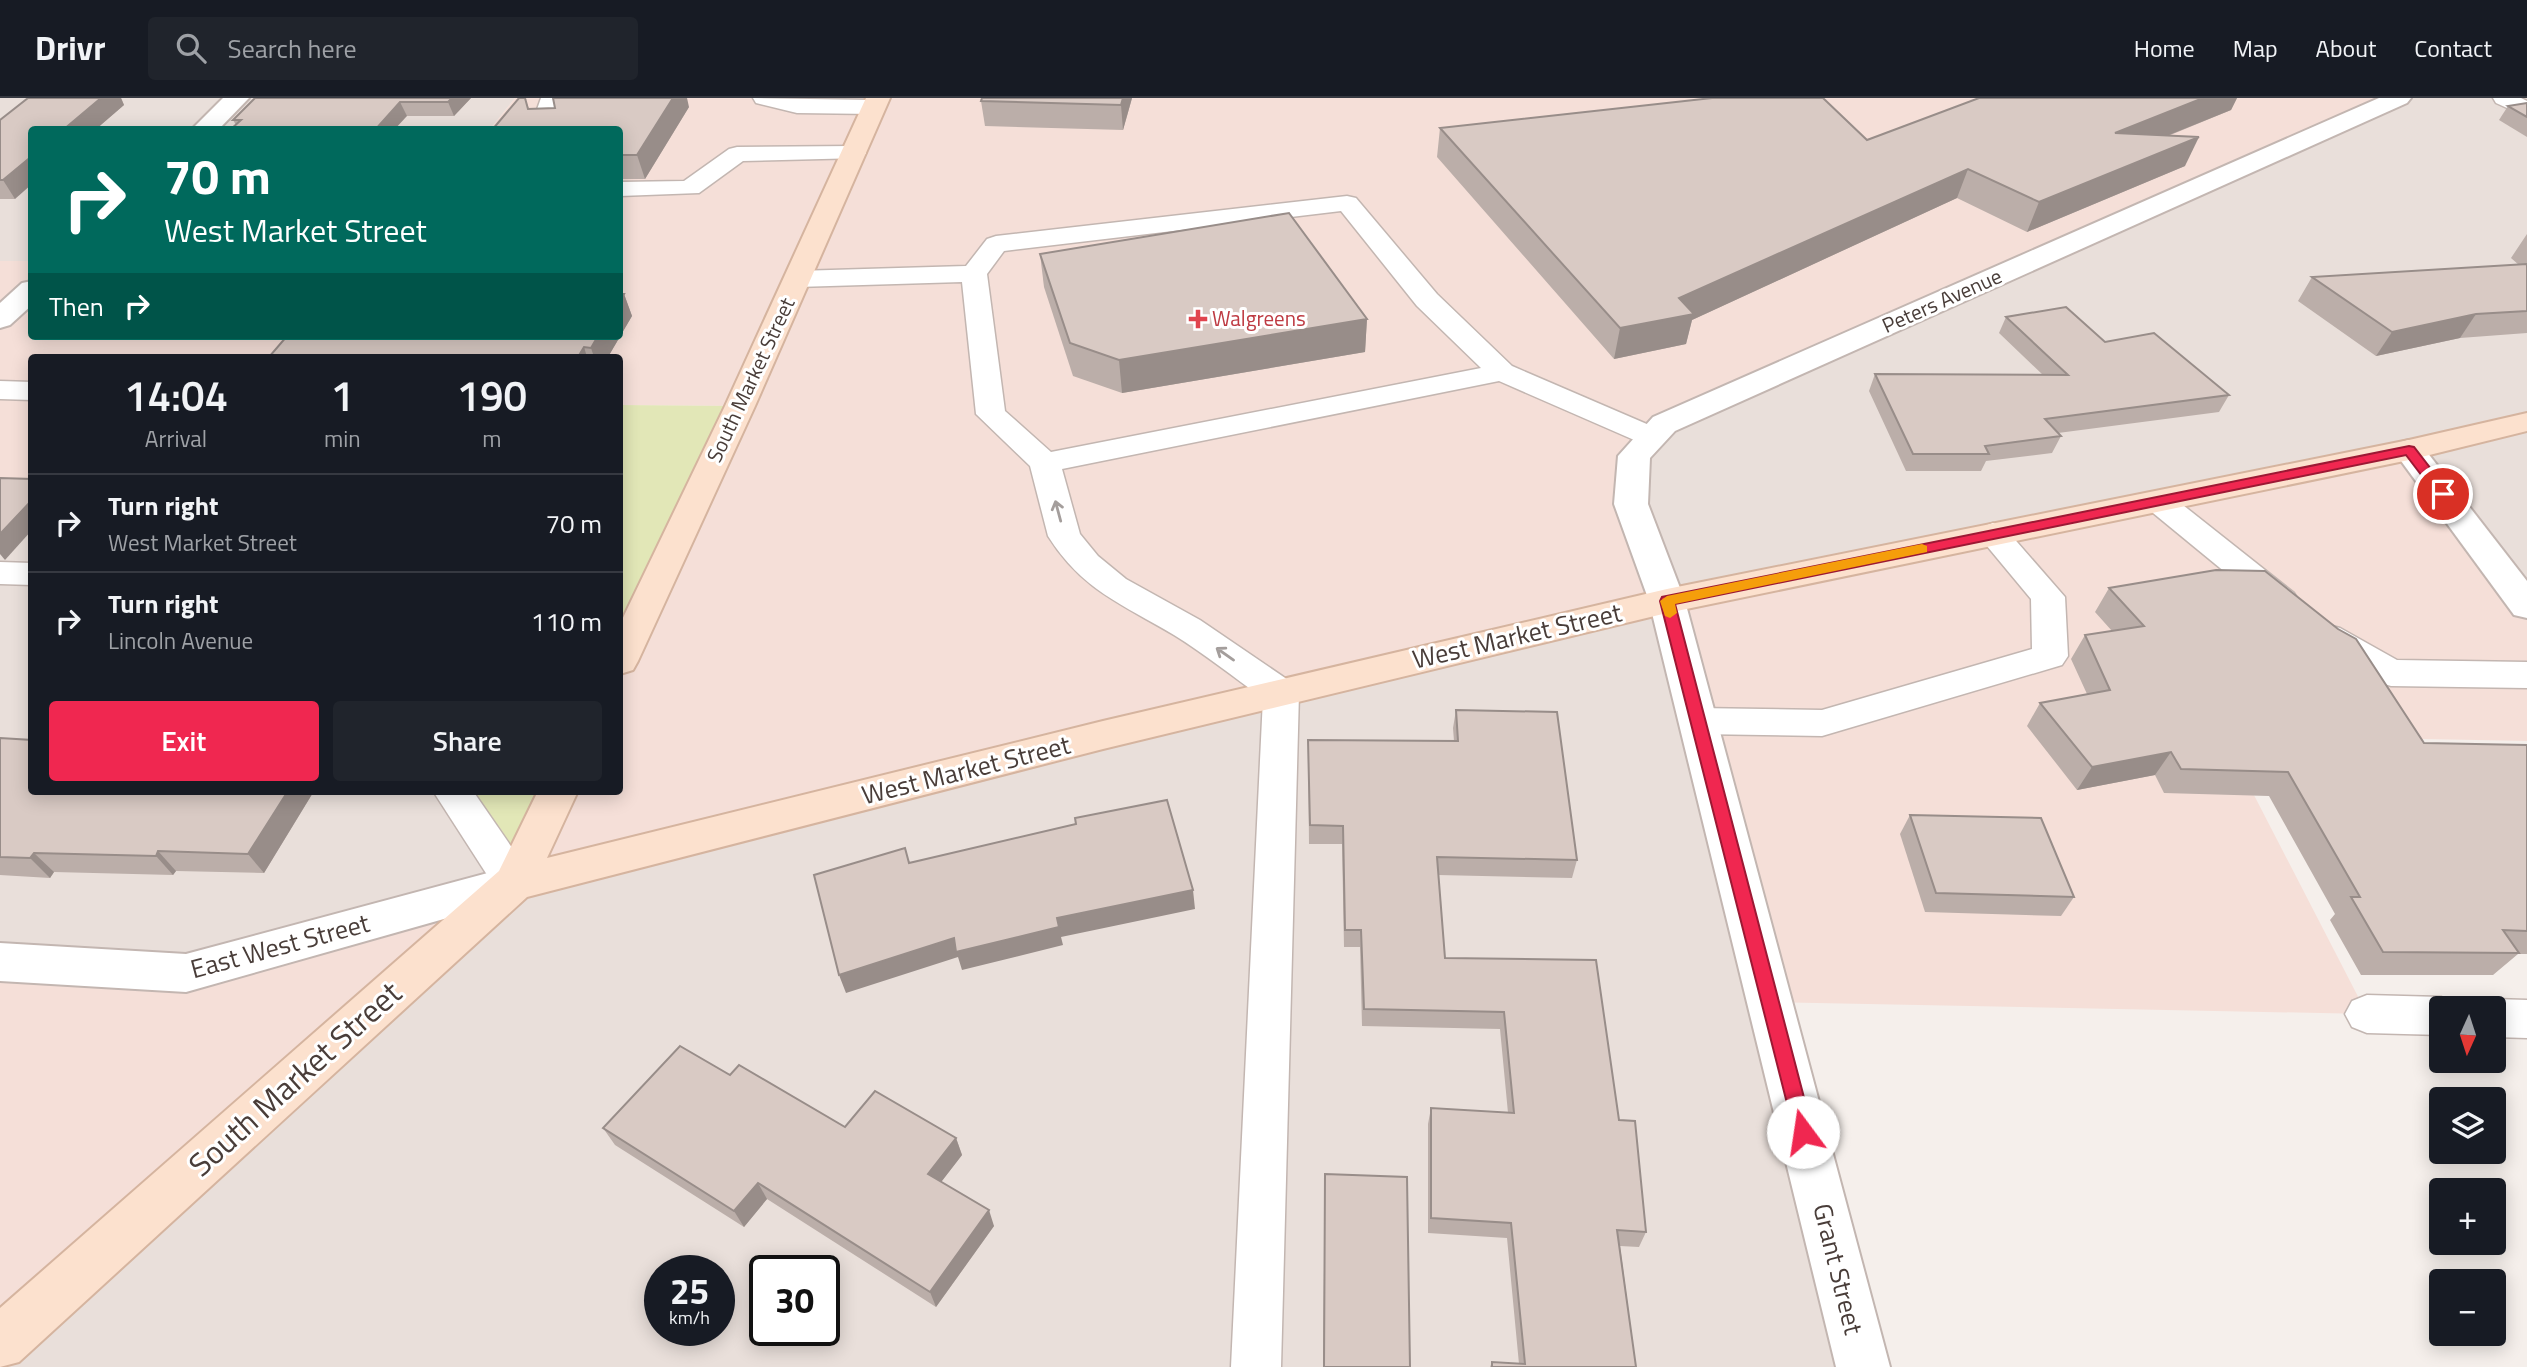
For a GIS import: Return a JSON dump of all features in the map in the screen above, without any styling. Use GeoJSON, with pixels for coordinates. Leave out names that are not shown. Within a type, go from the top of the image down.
{"type":"FeatureCollection","features":[{"type":"Feature","properties":{"kind":"main road","name":"South Market Street"},"geometry":{"type":"LineString","coordinates":[[623,655],[876,102]]}},
{"type":"Feature","properties":{"kind":"main road","name":"West Market Street"},"geometry":{"type":"LineString","coordinates":[[514,883],[1281,693],[1667,601],[2409,450],[2527,422]]}},
{"type":"Feature","properties":{"kind":"main road","name":"South Market Street"},"geometry":{"type":"LineString","coordinates":[[0,1343],[514,883],[556,795]]}},
{"type":"Feature","properties":{"kind":"street"},"geometry":{"type":"LineString","coordinates":[[207,126],[237,98]]}},
{"type":"Feature","properties":{"kind":"street","name":"Peters Avenue"},"geometry":{"type":"LineString","coordinates":[[1667,601],[1631,504],[1634,456],[1664,424],[2399,98]]}},
{"type":"Feature","properties":{"kind":"street"},"geometry":{"type":"LineString","coordinates":[[0,319],[28,293]]}},
{"type":"Feature","properties":{"kind":"street"},"geometry":{"type":"LineString","coordinates":[[2409,450],[2527,606]]}},
{"type":"Feature","properties":{"kind":"street","name":"Grant Street"},"geometry":{"type":"LineString","coordinates":[[1667,601],[1863,1367]]}},
{"type":"Feature","properties":{"kind":"street","name":"East West Street"},"geometry":{"type":"LineString","coordinates":[[0,962],[186,973],[514,883]]}},
{"type":"Feature","properties":{"kind":"lane"},"geometry":{"type":"LineString","coordinates":[[549,126],[547,108],[552,98]]}},
{"type":"Feature","properties":{"kind":"lane"},"geometry":{"type":"LineString","coordinates":[[2504,98],[2527,110]]}},
{"type":"Feature","properties":{"kind":"lane"},"geometry":{"type":"LineString","coordinates":[[623,189],[690,188],[737,154],[765,99],[797,106],[876,102]]}},
{"type":"Feature","properties":{"kind":"lane"},"geometry":{"type":"LineString","coordinates":[[737,154],[854,153]]}},
{"type":"Feature","properties":{"kind":"lane"},"geometry":{"type":"LineString","coordinates":[[1256,1367],[1281,693],[1188,628],[1114,586],[1086,564],[1064,536],[1045,463],[991,414],[974,274],[996,244],[1348,203],[1427,300],[1502,372],[1652,437]]}},
{"type":"Feature","properties":{"kind":"lane"},"geometry":{"type":"LineString","coordinates":[[797,279],[974,274]]}},
{"type":"Feature","properties":{"kind":"lane"},"geometry":{"type":"LineString","coordinates":[[1045,463],[1502,372]]}},
{"type":"Feature","properties":{"kind":"lane"},"geometry":{"type":"LineString","coordinates":[[0,390],[28,391]]}},
{"type":"Feature","properties":{"kind":"lane"},"geometry":{"type":"LineString","coordinates":[[2158,501],[2334,642],[2392,673],[2527,675]]}},
{"type":"Feature","properties":{"kind":"lane"},"geometry":{"type":"LineString","coordinates":[[1697,720],[1822,723],[2050,656],[2048,597],[1993,534]]}},
{"type":"Feature","properties":{"kind":"lane"},"geometry":{"type":"LineString","coordinates":[[0,573],[28,574]]}},
{"type":"Feature","properties":{"kind":"lane"},"geometry":{"type":"LineString","coordinates":[[455,795],[514,883]]}},
{"type":"Feature","properties":{"kind":"lane"},"geometry":{"type":"LineString","coordinates":[[2367,1014],[2429,1016]]}},
{"type":"Feature","properties":{"kind":"lane"},"geometry":{"type":"LineString","coordinates":[[2506,1018],[2527,1018]]}},
{"type":"Feature","properties":{"kind":"shaded area"},"geometry":{"type":"Polygon","coordinates":[[[0,98],[515,98],[492,126],[28,126],[28,261],[0,261],[0,98]]]}},
{"type":"Feature","properties":{"kind":"shaded area"},"geometry":{"type":"Polygon","coordinates":[[[515,98],[2399,98],[1664,424],[1634,456],[1667,600],[2409,450],[2527,606],[2527,741],[2223,735],[2367,1014],[1769,1002],[1667,601],[514,883],[555,795],[623,795],[623,652],[737,406],[623,405],[623,354],[28,354],[28,480],[0,479],[0,261],[28,261],[28,340],[623,340],[623,126],[492,126],[515,98]]]}},
{"type":"Feature","properties":{"kind":"shaded area"},"geometry":{"type":"Polygon","coordinates":[[[2399,98],[2527,98],[2527,606],[1667,601],[1863,1367],[0,1367],[0,1343],[186,973],[0,962],[0,479],[28,480],[28,795],[455,795],[515,883],[1634,456],[1664,424],[2399,98]]]}},
{"type":"Feature","properties":{"kind":"shaded area"},"geometry":{"type":"Polygon","coordinates":[[[514,883],[0,1343],[0,962],[186,973],[514,883]]]}},
{"type":"Feature","properties":{"kind":"green space"},"geometry":{"type":"Polygon","coordinates":[[[623,405],[740,406],[623,655],[623,405]]]}},
{"type":"Feature","properties":{"kind":"green space"},"geometry":{"type":"Polygon","coordinates":[[[455,795],[556,795],[514,883],[455,795]]]}},
{"type":"Feature","properties":{"kind":"building"},"geometry":{"type":"Polygon","coordinates":[[[28,98],[101,98],[68,126],[28,126],[28,159],[3,180],[0,180],[0,120],[28,98]]]}},
{"type":"Feature","properties":{"kind":"building"},"geometry":{"type":"Polygon","coordinates":[[[255,98],[452,98],[448,102],[400,102],[379,126],[234,126],[241,120],[233,120],[255,98]]]}},
{"type":"Feature","properties":{"kind":"building"},"geometry":{"type":"Polygon","coordinates":[[[519,98],[525,98],[528,109],[555,108],[553,98],[673,98],[637,155],[623,155],[623,126],[495,126],[519,98]]]}},
{"type":"Feature","properties":{"kind":"building"},"geometry":{"type":"Polygon","coordinates":[[[982,98],[1123,98],[1121,105],[981,101],[982,98]]]}},
{"type":"Feature","properties":{"kind":"building"},"geometry":{"type":"Polygon","coordinates":[[[1712,98],[1823,98],[1867,140],[1979,98],[2203,98],[2115,133],[2199,137],[2039,202],[1968,169],[1679,298],[1694,314],[1620,328],[1440,128],[1712,98]]]}},
{"type":"Feature","properties":{"kind":"building"},"geometry":{"type":"Polygon","coordinates":[[[2527,103],[2527,117],[2508,106],[2527,103]]]}},
{"type":"Feature","properties":{"kind":"building","name":"Walgreens"},"geometry":{"type":"Polygon","coordinates":[[[1289,213],[1367,319],[1119,360],[1070,343],[1040,254],[1289,213]]]}},
{"type":"Feature","properties":{"kind":"building"},"geometry":{"type":"Polygon","coordinates":[[[2527,264],[2527,311],[2476,314],[2392,332],[2312,277],[2527,264]]]}},
{"type":"Feature","properties":{"kind":"building"},"geometry":{"type":"Polygon","coordinates":[[[2066,307],[2105,342],[2154,333],[2229,395],[2045,419],[2061,436],[1985,446],[1989,454],[1913,454],[1875,374],[2068,375],[2006,317],[2066,307]]]}},
{"type":"Feature","properties":{"kind":"building"},"geometry":{"type":"Polygon","coordinates":[[[284,340],[596,340],[591,348],[584,347],[580,354],[272,354],[284,340]]]}},
{"type":"Feature","properties":{"kind":"building"},"geometry":{"type":"Polygon","coordinates":[[[0,478],[28,479],[28,504],[0,534],[0,478]]]}},
{"type":"Feature","properties":{"kind":"building"},"geometry":{"type":"Polygon","coordinates":[[[2216,570],[2265,571],[2338,629],[2356,639],[2424,743],[2527,745],[2527,931],[2503,930],[2519,953],[2383,952],[2351,897],[2360,897],[2288,772],[2181,769],[2171,752],[2092,767],[2040,703],[2110,690],[2085,635],[2144,626],[2109,588],[2216,570]]]}},
{"type":"Feature","properties":{"kind":"building"},"geometry":{"type":"Polygon","coordinates":[[[1456,710],[1557,712],[1577,860],[1437,857],[1445,958],[1596,960],[1619,1120],[1635,1121],[1646,1232],[1617,1230],[1636,1367],[1492,1367],[1492,1362],[1525,1364],[1511,1223],[1431,1218],[1431,1108],[1514,1113],[1504,1012],[1364,1009],[1361,930],[1345,930],[1343,826],[1310,825],[1308,740],[1458,741],[1456,710]]]}},
{"type":"Feature","properties":{"kind":"building"},"geometry":{"type":"Polygon","coordinates":[[[0,738],[28,740],[28,795],[285,795],[248,854],[158,851],[156,856],[34,853],[30,858],[0,857],[0,738]]]}},
{"type":"Feature","properties":{"kind":"building"},"geometry":{"type":"Polygon","coordinates":[[[1167,800],[1193,890],[1057,918],[1059,927],[956,952],[954,938],[839,975],[814,875],[905,848],[909,863],[1076,824],[1075,818],[1167,800]]]}},
{"type":"Feature","properties":{"kind":"building"},"geometry":{"type":"Polygon","coordinates":[[[1910,815],[2041,818],[2074,897],[1936,893],[1910,815]]]}},
{"type":"Feature","properties":{"kind":"building"},"geometry":{"type":"Polygon","coordinates":[[[680,1046],[730,1075],[739,1065],[845,1127],[875,1091],[956,1138],[928,1174],[989,1210],[930,1292],[758,1183],[734,1211],[603,1128],[680,1046]]]}},
{"type":"Feature","properties":{"kind":"building"},"geometry":{"type":"Polygon","coordinates":[[[1325,1174],[1407,1177],[1410,1367],[1324,1367],[1325,1174]]]}},
{"type":"Feature","properties":{"kind":"slow traffic"},"geometry":{"type":"LineString","coordinates":[[1670,613],[1667,601],[1922,549]]}},
{"type":"Feature","properties":{"kind":"place","name":"Walgreens"},"geometry":{"type":"Point","coordinates":[1198,319]}},
{"type":"Feature","properties":{"kind":"route"},"geometry":{"type":"LineString","coordinates":[[1803,1132],[1667,601],[2409,450],[2443,494]]}}]}
